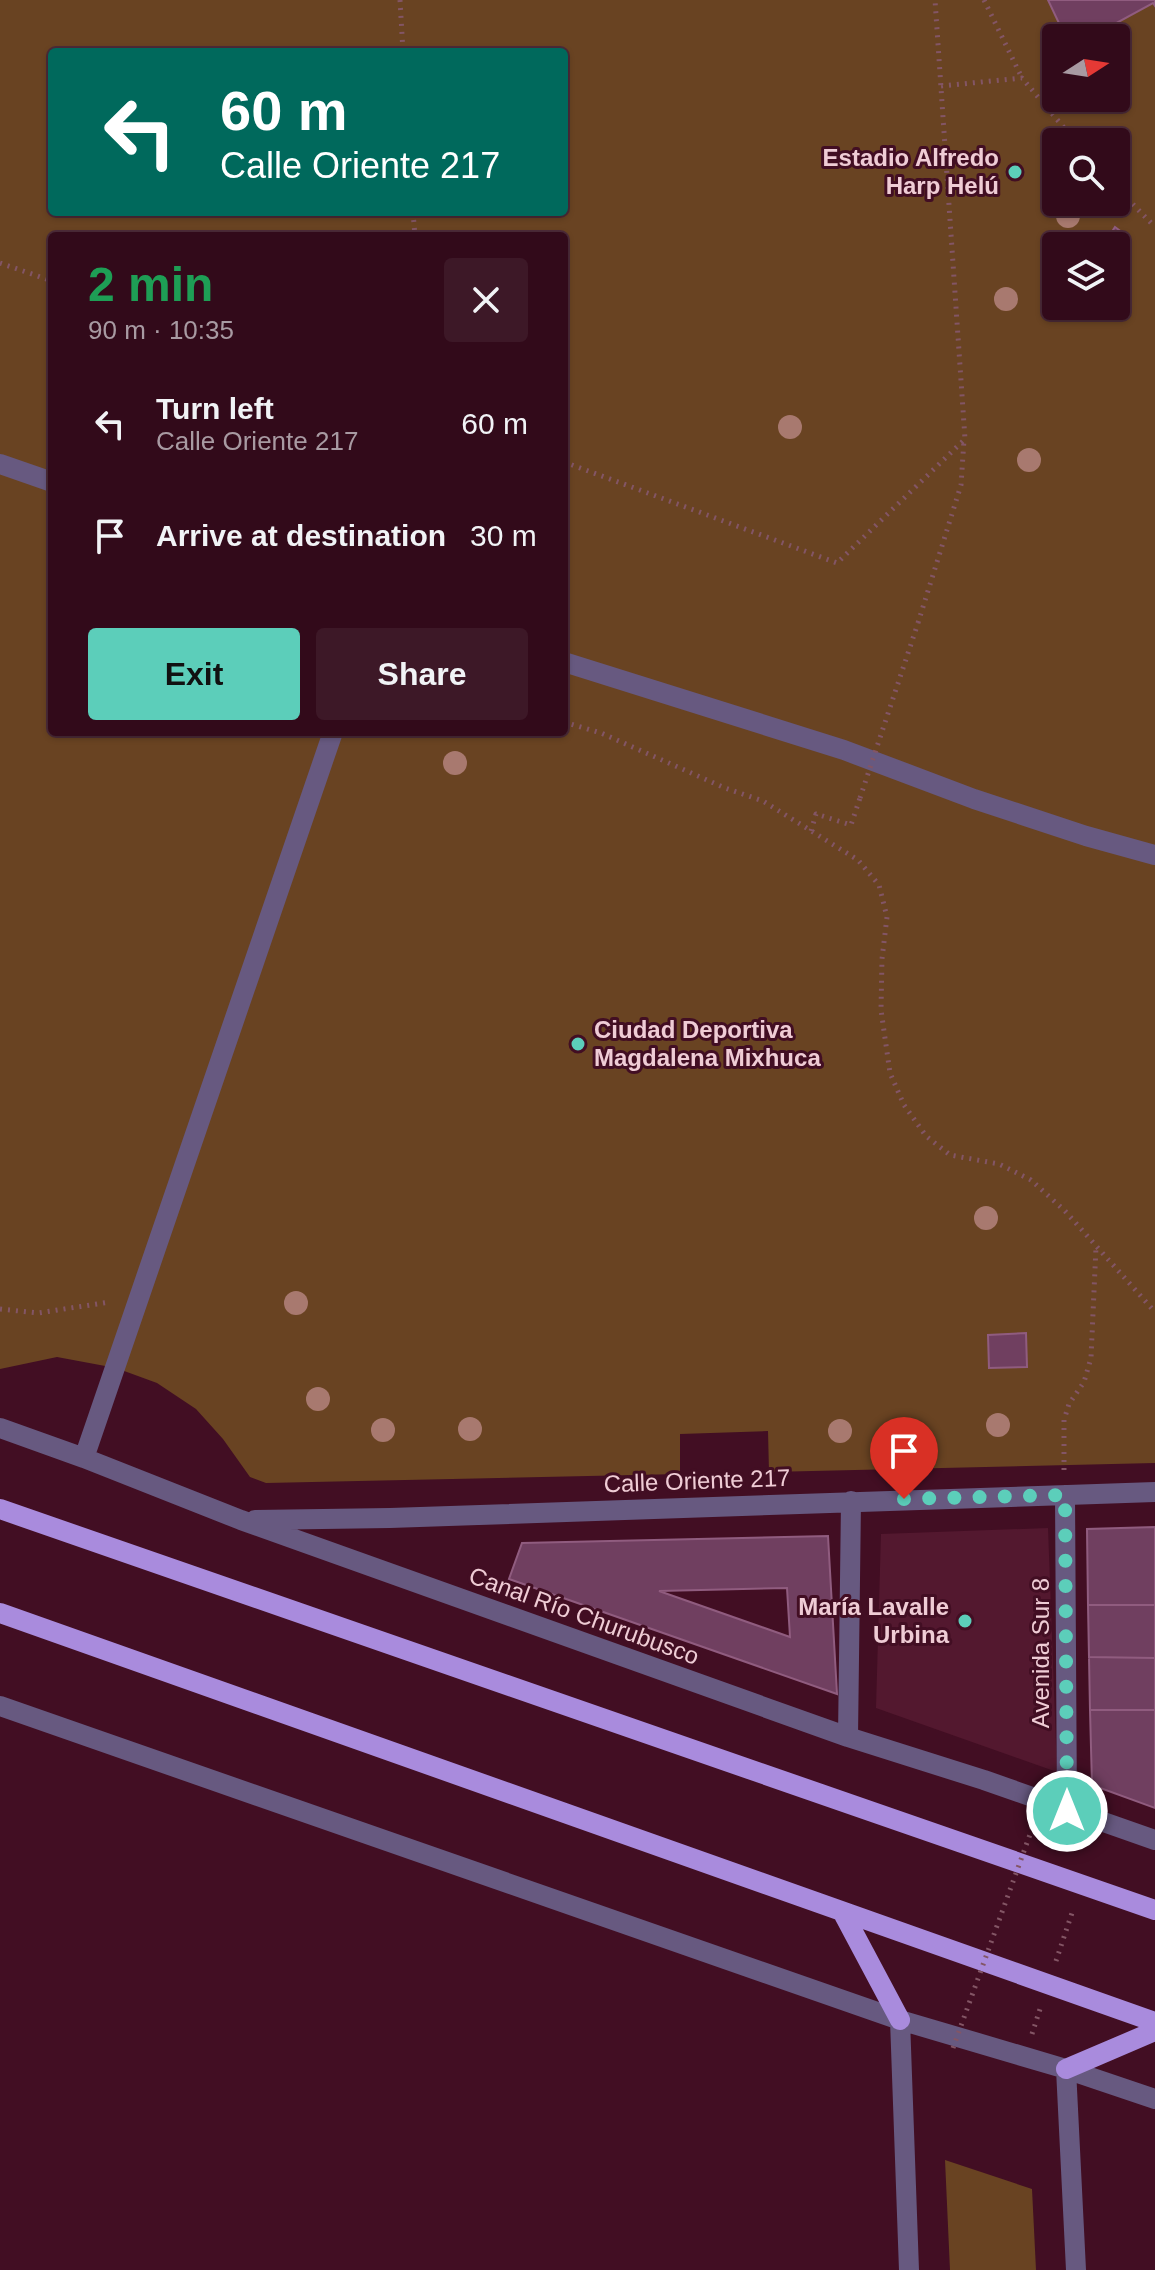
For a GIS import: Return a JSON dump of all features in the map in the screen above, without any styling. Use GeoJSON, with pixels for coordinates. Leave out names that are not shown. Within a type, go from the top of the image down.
{"type":"FeatureCollection","features":[{"type":"Feature","properties":{"kind":"main road"},"geometry":{"type":"LineString","coordinates":[[0,1509],[1155,1910]]}},
{"type":"Feature","properties":{"kind":"main road"},"geometry":{"type":"LineString","coordinates":[[0,1613],[1155,2022]]}},
{"type":"Feature","properties":{"kind":"main road"},"geometry":{"type":"LineString","coordinates":[[843,1913],[900,2020]]}},
{"type":"Feature","properties":{"kind":"main road"},"geometry":{"type":"LineString","coordinates":[[1066,2069],[1155,2031]]}},
{"type":"Feature","properties":{"kind":"street"},"geometry":{"type":"LineString","coordinates":[[0,464],[48,481]]}},
{"type":"Feature","properties":{"kind":"street"},"geometry":{"type":"LineString","coordinates":[[568,663],[844,750],[974,799],[1086,836],[1155,855]]}},
{"type":"Feature","properties":{"kind":"street"},"geometry":{"type":"LineString","coordinates":[[84,1458],[332,736]]}},
{"type":"Feature","properties":{"kind":"street","name":"Canal Río Churubusco"},"geometry":{"type":"LineString","coordinates":[[0,1428],[241,1520],[848,1737],[984,1780],[1155,1840]]}},
{"type":"Feature","properties":{"kind":"street","name":"Calle Oriente 217"},"geometry":{"type":"LineString","coordinates":[[241,1520],[390,1518],[1155,1492]]}},
{"type":"Feature","properties":{"kind":"street","name":"Avenida Sur 8"},"geometry":{"type":"LineString","coordinates":[[1065,1495],[1067,1811]]}},
{"type":"Feature","properties":{"kind":"street"},"geometry":{"type":"LineString","coordinates":[[848,1737],[851,1501]]}},
{"type":"Feature","properties":{"kind":"street"},"geometry":{"type":"LineString","coordinates":[[0,1706],[900,2020],[1155,2099]]}},
{"type":"Feature","properties":{"kind":"street"},"geometry":{"type":"LineString","coordinates":[[900,2020],[909,2270]]}},
{"type":"Feature","properties":{"kind":"street"},"geometry":{"type":"LineString","coordinates":[[1066,2069],[1076,2270]]}},
{"type":"Feature","properties":{"kind":"path"},"geometry":{"type":"LineString","coordinates":[[400,0],[403,48]]}},
{"type":"Feature","properties":{"kind":"path"},"geometry":{"type":"LineString","coordinates":[[811,831],[816,814],[851,825],[961,485],[965,439],[935,0]]}},
{"type":"Feature","properties":{"kind":"path"},"geometry":{"type":"LineString","coordinates":[[984,0],[1022,78],[1064,128]]}},
{"type":"Feature","properties":{"kind":"path"},"geometry":{"type":"LineString","coordinates":[[941,86],[1022,78]]}},
{"type":"Feature","properties":{"kind":"path"},"geometry":{"type":"LineString","coordinates":[[1130,201],[1155,227]]}},
{"type":"Feature","properties":{"kind":"path"},"geometry":{"type":"LineString","coordinates":[[0,263],[48,280]]}},
{"type":"Feature","properties":{"kind":"path"},"geometry":{"type":"LineString","coordinates":[[568,463],[837,563],[965,439]]}},
{"type":"Feature","properties":{"kind":"path"},"geometry":{"type":"LineString","coordinates":[[568,723],[601,733],[725,788],[763,801],[858,860],[879,885],[887,917],[881,1010],[890,1073],[904,1105],[926,1136],[950,1155],[999,1164],[1031,1180],[1065,1211],[1155,1312]]}},
{"type":"Feature","properties":{"kind":"path"},"geometry":{"type":"LineString","coordinates":[[1065,1495],[1064,1420],[1069,1404],[1084,1382],[1091,1358],[1096,1246]]}},
{"type":"Feature","properties":{"kind":"path"},"geometry":{"type":"LineString","coordinates":[[0,1309],[38,1313],[139,1298]]}},
{"type":"Feature","properties":{"kind":"path"},"geometry":{"type":"LineString","coordinates":[[953,2048],[1050,1779]]}},
{"type":"Feature","properties":{"kind":"path"},"geometry":{"type":"LineString","coordinates":[[1024,2057],[1081,1885]]}},
{"type":"Feature","properties":{"kind":"shaded area","name":"Ciudad Deportiva Magdalena Mixhuca"},"geometry":{"type":"Polygon","coordinates":[[[0,0],[1155,0],[1155,1463],[769,1472],[768,1431],[680,1434],[680,1474],[266,1483],[250,1477],[223,1439],[196,1409],[157,1383],[116,1368],[57,1357],[0,1369],[0,0]]]}},
{"type":"Feature","properties":{"kind":"shaded area","name":"María Lavalle Urbina"},"geometry":{"type":"Polygon","coordinates":[[[1048,1528],[1057,1772],[876,1708],[881,1534],[1048,1528]]]}},
{"type":"Feature","properties":{"kind":"shaded area"},"geometry":{"type":"Polygon","coordinates":[[[945,2160],[1032,2189],[1036,2270],[950,2270],[945,2160]]]}},
{"type":"Feature","properties":{"kind":"building"},"geometry":{"type":"Polygon","coordinates":[[[1048,0],[1155,0],[1155,6],[1153,3],[1115,24],[1059,24],[1048,0]]]}},
{"type":"Feature","properties":{"kind":"building"},"geometry":{"type":"Polygon","coordinates":[[[1026,1333],[1027,1367],[989,1368],[988,1335],[1026,1333]]]}},
{"type":"Feature","properties":{"kind":"building"},"geometry":{"type":"Polygon","coordinates":[[[1155,1527],[1155,1605],[1088,1605],[1087,1529],[1155,1527]]]}},
{"type":"Feature","properties":{"kind":"building"},"geometry":{"type":"Polygon","coordinates":[[[828,1536],[837,1694],[509,1579],[522,1543],[828,1536]],[[787,1588],[659,1591],[790,1637],[787,1588]]]}},
{"type":"Feature","properties":{"kind":"building"},"geometry":{"type":"Polygon","coordinates":[[[1088,1605],[1155,1605],[1155,1658],[1089,1657],[1088,1605]]]}},
{"type":"Feature","properties":{"kind":"building"},"geometry":{"type":"Polygon","coordinates":[[[1089,1657],[1155,1658],[1155,1710],[1090,1710],[1089,1657]]]}},
{"type":"Feature","properties":{"kind":"building"},"geometry":{"type":"Polygon","coordinates":[[[1090,1710],[1155,1710],[1155,1808],[1092,1785],[1090,1710]]]}},
{"type":"Feature","properties":{"kind":"place","name":"Estadio Alfredo Harp Helú"},"geometry":{"type":"Point","coordinates":[1015,172]}},
{"type":"Feature","properties":{"kind":"place","name":"Ciudad Deportiva Magdalena Mixhuca"},"geometry":{"type":"Point","coordinates":[578,1044]}},
{"type":"Feature","properties":{"kind":"place","name":"María Lavalle Urbina"},"geometry":{"type":"Point","coordinates":[965,1621]}},
{"type":"Feature","properties":{"kind":"route"},"geometry":{"type":"LineString","coordinates":[[904,1499],[1065,1495],[1067,1811]]}}]}
